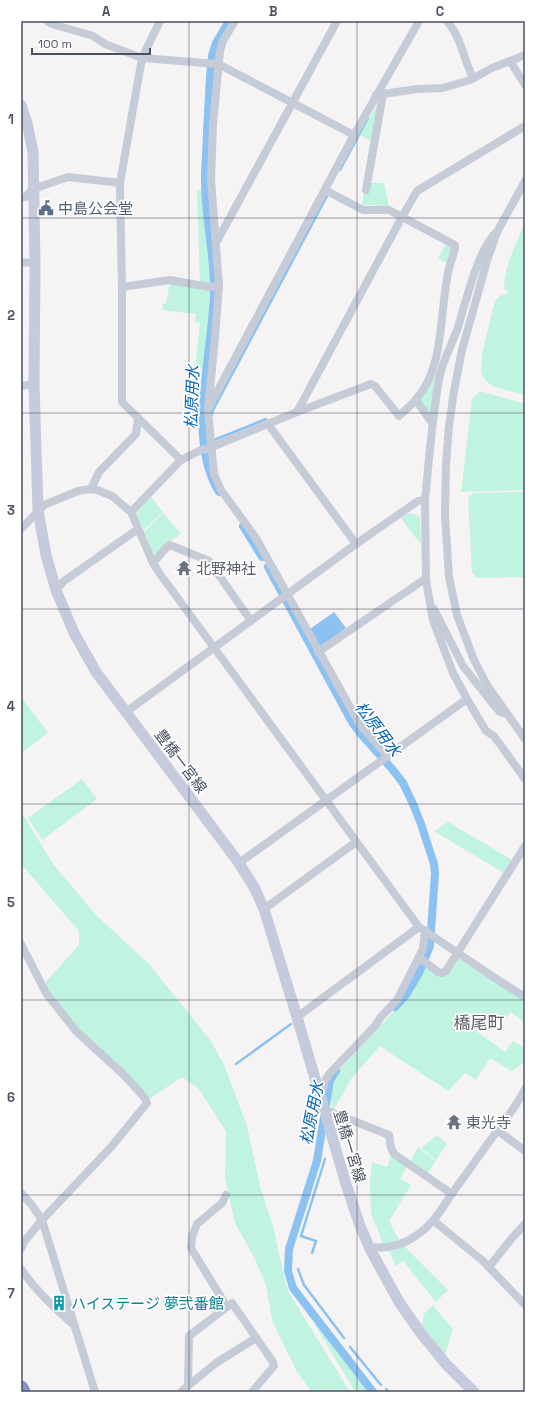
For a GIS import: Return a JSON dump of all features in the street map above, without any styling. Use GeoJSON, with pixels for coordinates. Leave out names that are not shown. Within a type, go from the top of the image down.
{"type":"FeatureCollection","features":[{"type":"Feature","properties":{"kind":"highway"},"geometry":{"type":"LineString","coordinates":[[21,1388],[23,1392]]}},
{"type":"Feature","properties":{"kind":"main road","name":"豊橋一宮線"},"geometry":{"type":"LineString","coordinates":[[21,105],[24,124],[33,152],[35,262],[34,384],[38,510],[46,555],[56,590],[65,615],[82,650],[96,672],[239,863],[254,887],[264,909],[346,1184],[369,1247],[399,1302],[420,1332],[445,1363],[474,1392]]}},
{"type":"Feature","properties":{"kind":"street"},"geometry":{"type":"LineString","coordinates":[[47,21],[52,24],[93,36],[105,44],[142,58],[218,64],[354,135]]}},
{"type":"Feature","properties":{"kind":"street"},"geometry":{"type":"LineString","coordinates":[[160,21],[142,58],[120,183],[122,402],[181,460]]}},
{"type":"Feature","properties":{"kind":"street"},"geometry":{"type":"LineString","coordinates":[[235,21],[223,41],[218,64],[213,124],[210,179],[219,286],[206,449],[221,490],[256,538],[318,652],[360,724],[388,756]]}},
{"type":"Feature","properties":{"kind":"street"},"geometry":{"type":"LineString","coordinates":[[216,243],[337,21]]}},
{"type":"Feature","properties":{"kind":"street"},"geometry":{"type":"LineString","coordinates":[[208,410],[354,135],[380,95],[419,21]]}},
{"type":"Feature","properties":{"kind":"street"},"geometry":{"type":"LineString","coordinates":[[447,21],[457,35],[467,66],[473,78]]}},
{"type":"Feature","properties":{"kind":"street"},"geometry":{"type":"LineString","coordinates":[[380,95],[417,89],[443,88],[473,78],[492,68],[525,55]]}},
{"type":"Feature","properties":{"kind":"street"},"geometry":{"type":"LineString","coordinates":[[510,61],[525,85]]}},
{"type":"Feature","properties":{"kind":"street"},"geometry":{"type":"LineString","coordinates":[[366,190],[380,95]]}},
{"type":"Feature","properties":{"kind":"street"},"geometry":{"type":"LineString","coordinates":[[297,412],[417,191],[525,126]]}},
{"type":"Feature","properties":{"kind":"street"},"geometry":{"type":"LineString","coordinates":[[21,197],[25,197],[33,189],[68,177],[120,183]]}},
{"type":"Feature","properties":{"kind":"street"},"geometry":{"type":"LineString","coordinates":[[525,181],[497,232],[487,261],[462,350],[449,426],[446,464],[445,514],[449,577],[457,615],[474,660],[487,685],[525,739]]}},
{"type":"Feature","properties":{"kind":"street"},"geometry":{"type":"LineString","coordinates":[[131,512],[181,460],[206,449],[371,384],[400,416],[416,400],[428,382],[436,356],[447,278],[455,249],[454,245],[388,210],[363,210],[326,190]]}},
{"type":"Feature","properties":{"kind":"street"},"geometry":{"type":"LineString","coordinates":[[497,232],[487,243],[471,282],[440,377],[432,423],[425,500],[426,580],[430,604],[440,639],[454,673],[467,699],[486,730],[494,736],[525,779]]}},
{"type":"Feature","properties":{"kind":"street"},"geometry":{"type":"LineString","coordinates":[[21,263],[35,262]]}},
{"type":"Feature","properties":{"kind":"street"},"geometry":{"type":"LineString","coordinates":[[122,286],[170,280],[209,287],[219,286]]}},
{"type":"Feature","properties":{"kind":"street"},"geometry":{"type":"LineString","coordinates":[[21,386],[34,384]]}},
{"type":"Feature","properties":{"kind":"street"},"geometry":{"type":"LineString","coordinates":[[416,400],[432,423]]}},
{"type":"Feature","properties":{"kind":"street"},"geometry":{"type":"LineString","coordinates":[[91,489],[99,472],[136,434],[138,418]]}},
{"type":"Feature","properties":{"kind":"street"},"geometry":{"type":"LineString","coordinates":[[268,424],[356,544]]}},
{"type":"Feature","properties":{"kind":"street"},"geometry":{"type":"LineString","coordinates":[[21,529],[44,505],[78,491],[91,489],[112,496],[131,512],[153,563],[160,574],[356,842],[422,929],[500,982],[525,997]]}},
{"type":"Feature","properties":{"kind":"street"},"geometry":{"type":"LineString","coordinates":[[126,712],[356,544],[418,501],[425,500]]}},
{"type":"Feature","properties":{"kind":"street"},"geometry":{"type":"LineString","coordinates":[[56,590],[64,581],[138,529]]}},
{"type":"Feature","properties":{"kind":"street"},"geometry":{"type":"LineString","coordinates":[[153,563],[170,545],[209,561],[251,621]]}},
{"type":"Feature","properties":{"kind":"street"},"geometry":{"type":"LineString","coordinates":[[318,652],[422,581],[426,580]]}},
{"type":"Feature","properties":{"kind":"street"},"geometry":{"type":"LineString","coordinates":[[430,604],[433,606],[463,666],[500,712],[506,712]]}},
{"type":"Feature","properties":{"kind":"street"},"geometry":{"type":"LineString","coordinates":[[239,863],[467,699]]}},
{"type":"Feature","properties":{"kind":"street"},"geometry":{"type":"LineString","coordinates":[[264,909],[356,842]]}},
{"type":"Feature","properties":{"kind":"street"},"geometry":{"type":"LineString","coordinates":[[419,957],[438,972],[442,973],[450,968],[525,846]]}},
{"type":"Feature","properties":{"kind":"street"},"geometry":{"type":"LineString","coordinates":[[320,1098],[326,1078],[397,1000],[423,949],[422,929]]}},
{"type":"Feature","properties":{"kind":"street"},"geometry":{"type":"LineString","coordinates":[[297,1017],[422,929]]}},
{"type":"Feature","properties":{"kind":"street"},"geometry":{"type":"LineString","coordinates":[[21,944],[46,994],[76,1031],[126,1076],[144,1097],[147,1103],[112,1146],[42,1220],[24,1242],[21,1249]]}},
{"type":"Feature","properties":{"kind":"street"},"geometry":{"type":"LineString","coordinates":[[369,1247],[394,1247],[403,1244],[434,1221],[497,1130],[517,1104],[525,1089]]}},
{"type":"Feature","properties":{"kind":"street"},"geometry":{"type":"LineString","coordinates":[[323,1109],[390,1134],[391,1148],[394,1154],[452,1194]]}},
{"type":"Feature","properties":{"kind":"street"},"geometry":{"type":"LineString","coordinates":[[497,1130],[525,1151]]}},
{"type":"Feature","properties":{"kind":"street"},"geometry":{"type":"LineString","coordinates":[[21,1193],[42,1220],[95,1392]]}},
{"type":"Feature","properties":{"kind":"street"},"geometry":{"type":"LineString","coordinates":[[226,1195],[222,1203],[197,1224],[192,1237],[191,1248],[227,1307]]}},
{"type":"Feature","properties":{"kind":"street"},"geometry":{"type":"LineString","coordinates":[[434,1221],[483,1260],[525,1305]]}},
{"type":"Feature","properties":{"kind":"street"},"geometry":{"type":"LineString","coordinates":[[489,1267],[525,1224]]}},
{"type":"Feature","properties":{"kind":"street"},"geometry":{"type":"LineString","coordinates":[[21,1269],[30,1283],[48,1303],[75,1325]]}},
{"type":"Feature","properties":{"kind":"street"},"geometry":{"type":"LineString","coordinates":[[188,1386],[189,1336],[232,1304],[273,1362],[274,1366],[252,1392]]}},
{"type":"Feature","properties":{"kind":"street"},"geometry":{"type":"LineString","coordinates":[[181,1392],[216,1363],[256,1338]]}},
{"type":"Feature","properties":{"kind":"green space"},"geometry":{"type":"Polygon","coordinates":[[[378,103],[372,142],[360,135],[378,103]]]}},
{"type":"Feature","properties":{"kind":"green space"},"geometry":{"type":"Polygon","coordinates":[[[369,183],[384,183],[389,206],[362,205],[364,191],[369,183]]]}},
{"type":"Feature","properties":{"kind":"green space"},"geometry":{"type":"Polygon","coordinates":[[[197,190],[202,190],[210,284],[200,282],[197,190]]]}},
{"type":"Feature","properties":{"kind":"green space"},"geometry":{"type":"Polygon","coordinates":[[[525,223],[525,395],[495,387],[487,382],[481,373],[482,354],[494,304],[500,296],[509,293],[504,288],[506,271],[525,223]]]}},
{"type":"Feature","properties":{"kind":"green space"},"geometry":{"type":"Polygon","coordinates":[[[446,243],[452,247],[448,264],[438,259],[446,243]]]}},
{"type":"Feature","properties":{"kind":"green space"},"geometry":{"type":"Polygon","coordinates":[[[170,282],[210,289],[203,369],[195,369],[200,323],[195,322],[196,314],[162,310],[163,303],[166,304],[170,282]]]}},
{"type":"Feature","properties":{"kind":"green space"},"geometry":{"type":"Polygon","coordinates":[[[435,371],[437,373],[431,411],[428,412],[421,400],[421,397],[435,371]]]}},
{"type":"Feature","properties":{"kind":"green space"},"geometry":{"type":"Polygon","coordinates":[[[480,391],[525,404],[525,490],[461,492],[472,399],[480,391]]]}},
{"type":"Feature","properties":{"kind":"green space"},"geometry":{"type":"Polygon","coordinates":[[[525,492],[525,577],[477,578],[472,572],[468,498],[473,493],[525,492]]]}},
{"type":"Feature","properties":{"kind":"green space"},"geometry":{"type":"Polygon","coordinates":[[[151,497],[163,512],[144,530],[136,515],[151,497]]]}},
{"type":"Feature","properties":{"kind":"green space"},"geometry":{"type":"Polygon","coordinates":[[[163,513],[181,534],[169,541],[155,557],[144,532],[163,513]]]}},
{"type":"Feature","properties":{"kind":"green space"},"geometry":{"type":"Polygon","coordinates":[[[409,513],[420,516],[421,545],[401,518],[409,513]]]}},
{"type":"Feature","properties":{"kind":"green space"},"geometry":{"type":"Polygon","coordinates":[[[22,698],[48,733],[21,753],[21,699],[22,698]]]}},
{"type":"Feature","properties":{"kind":"green space"},"geometry":{"type":"Polygon","coordinates":[[[82,779],[97,799],[42,840],[28,818],[82,779]]]}},
{"type":"Feature","properties":{"kind":"green space"},"geometry":{"type":"Polygon","coordinates":[[[21,811],[53,864],[96,915],[149,964],[211,1041],[225,1067],[247,1126],[260,1186],[273,1226],[289,1293],[350,1392],[312,1392],[297,1372],[272,1320],[266,1285],[255,1259],[235,1223],[225,1178],[226,1131],[198,1088],[182,1077],[149,1099],[78,1029],[48,992],[44,984],[79,945],[79,931],[21,864],[21,811]]]}},
{"type":"Feature","properties":{"kind":"green space"},"geometry":{"type":"Polygon","coordinates":[[[448,822],[512,860],[504,873],[434,831],[448,822]]]}},
{"type":"Feature","properties":{"kind":"green space"},"geometry":{"type":"Polygon","coordinates":[[[458,958],[525,1001],[525,1023],[511,1012],[502,1023],[489,1014],[476,1031],[505,1052],[513,1041],[525,1049],[525,1062],[512,1071],[490,1058],[476,1080],[465,1073],[448,1091],[380,1046],[351,1079],[333,1111],[330,1093],[331,1084],[335,1075],[407,997],[426,964],[437,973],[458,958]]]}},
{"type":"Feature","properties":{"kind":"green space"},"geometry":{"type":"Polygon","coordinates":[[[437,1135],[447,1144],[436,1160],[421,1148],[437,1135]]]}},
{"type":"Feature","properties":{"kind":"green space"},"geometry":{"type":"Polygon","coordinates":[[[418,1147],[436,1161],[427,1174],[410,1162],[418,1147]]]}},
{"type":"Feature","properties":{"kind":"green space"},"geometry":{"type":"Polygon","coordinates":[[[392,1154],[407,1166],[400,1179],[411,1185],[389,1221],[399,1240],[393,1243],[383,1244],[371,1213],[370,1182],[372,1162],[387,1167],[392,1154]]]}},
{"type":"Feature","properties":{"kind":"green space"},"geometry":{"type":"Polygon","coordinates":[[[404,1246],[448,1290],[436,1302],[403,1261],[396,1266],[389,1251],[399,1249],[404,1246]]]}},
{"type":"Feature","properties":{"kind":"green space"},"geometry":{"type":"Polygon","coordinates":[[[436,1302],[434,1307],[453,1329],[445,1355],[422,1325],[424,1314],[436,1302]]]}},
{"type":"Feature","properties":{"kind":"green space"},"geometry":{"type":"Polygon","coordinates":[[[303,1305],[369,1392],[356,1392],[303,1305]]]}},
{"type":"Feature","properties":{"kind":"water"},"geometry":{"type":"Polygon","coordinates":[[[334,612],[346,628],[320,647],[310,629],[334,612]]]}},
{"type":"Feature","properties":{"kind":"waterway","name":"松原用水"},"geometry":{"type":"LineString","coordinates":[[219,492],[209,470],[204,446],[202,420],[214,289],[213,262],[206,208],[205,174],[212,56],[216,43],[229,21]]}},
{"type":"Feature","properties":{"kind":"waterway"},"geometry":{"type":"LineString","coordinates":[[340,170],[368,118]]}},
{"type":"Feature","properties":{"kind":"waterway"},"geometry":{"type":"LineString","coordinates":[[212,415],[212,412],[327,196]]}},
{"type":"Feature","properties":{"kind":"waterway"},"geometry":{"type":"LineString","coordinates":[[214,440],[266,419]]}},
{"type":"Feature","properties":{"kind":"waterway","name":"松原用水"},"geometry":{"type":"LineString","coordinates":[[243,526],[262,557]]}},
{"type":"Feature","properties":{"kind":"waterway","name":"松原用水"},"geometry":{"type":"LineString","coordinates":[[268,567],[352,722],[403,783],[421,824],[434,864],[435,873],[430,946],[419,973],[406,995],[395,1007]]}},
{"type":"Feature","properties":{"kind":"waterway"},"geometry":{"type":"LineString","coordinates":[[236,1064],[291,1024]]}},
{"type":"Feature","properties":{"kind":"waterway","name":"松原用水"},"geometry":{"type":"LineString","coordinates":[[336,1071],[330,1080],[317,1161],[289,1249],[288,1271],[293,1288],[373,1392]]}},
{"type":"Feature","properties":{"kind":"waterway"},"geometry":{"type":"LineString","coordinates":[[312,1253],[316,1241],[301,1236],[325,1159]]}},
{"type":"Feature","properties":{"kind":"waterway"},"geometry":{"type":"LineString","coordinates":[[298,1269],[304,1285],[344,1338]]}},
{"type":"Feature","properties":{"kind":"waterway"},"geometry":{"type":"LineString","coordinates":[[350,1347],[381,1385]]}},
{"type":"Feature","properties":{"kind":"waterway"},"geometry":{"type":"LineString","coordinates":[[386,1389],[389,1392]]}},
{"type":"Feature","properties":{"kind":"place","name":"中島公会堂"},"geometry":{"type":"Point","coordinates":[46,208]}},
{"type":"Feature","properties":{"kind":"place","name":"北野神社"},"geometry":{"type":"Point","coordinates":[184,568]}},
{"type":"Feature","properties":{"kind":"place","name":"東光寺"},"geometry":{"type":"Point","coordinates":[454,1122]}},
{"type":"Feature","properties":{"kind":"place","name":"ハイステージ 夢弐番館"},"geometry":{"type":"Point","coordinates":[59,1303]}},
{"type":"Feature","properties":{"kind":"district","name":"橋尾町"},"geometry":{"type":"Point","coordinates":[479,1023]}}]}
